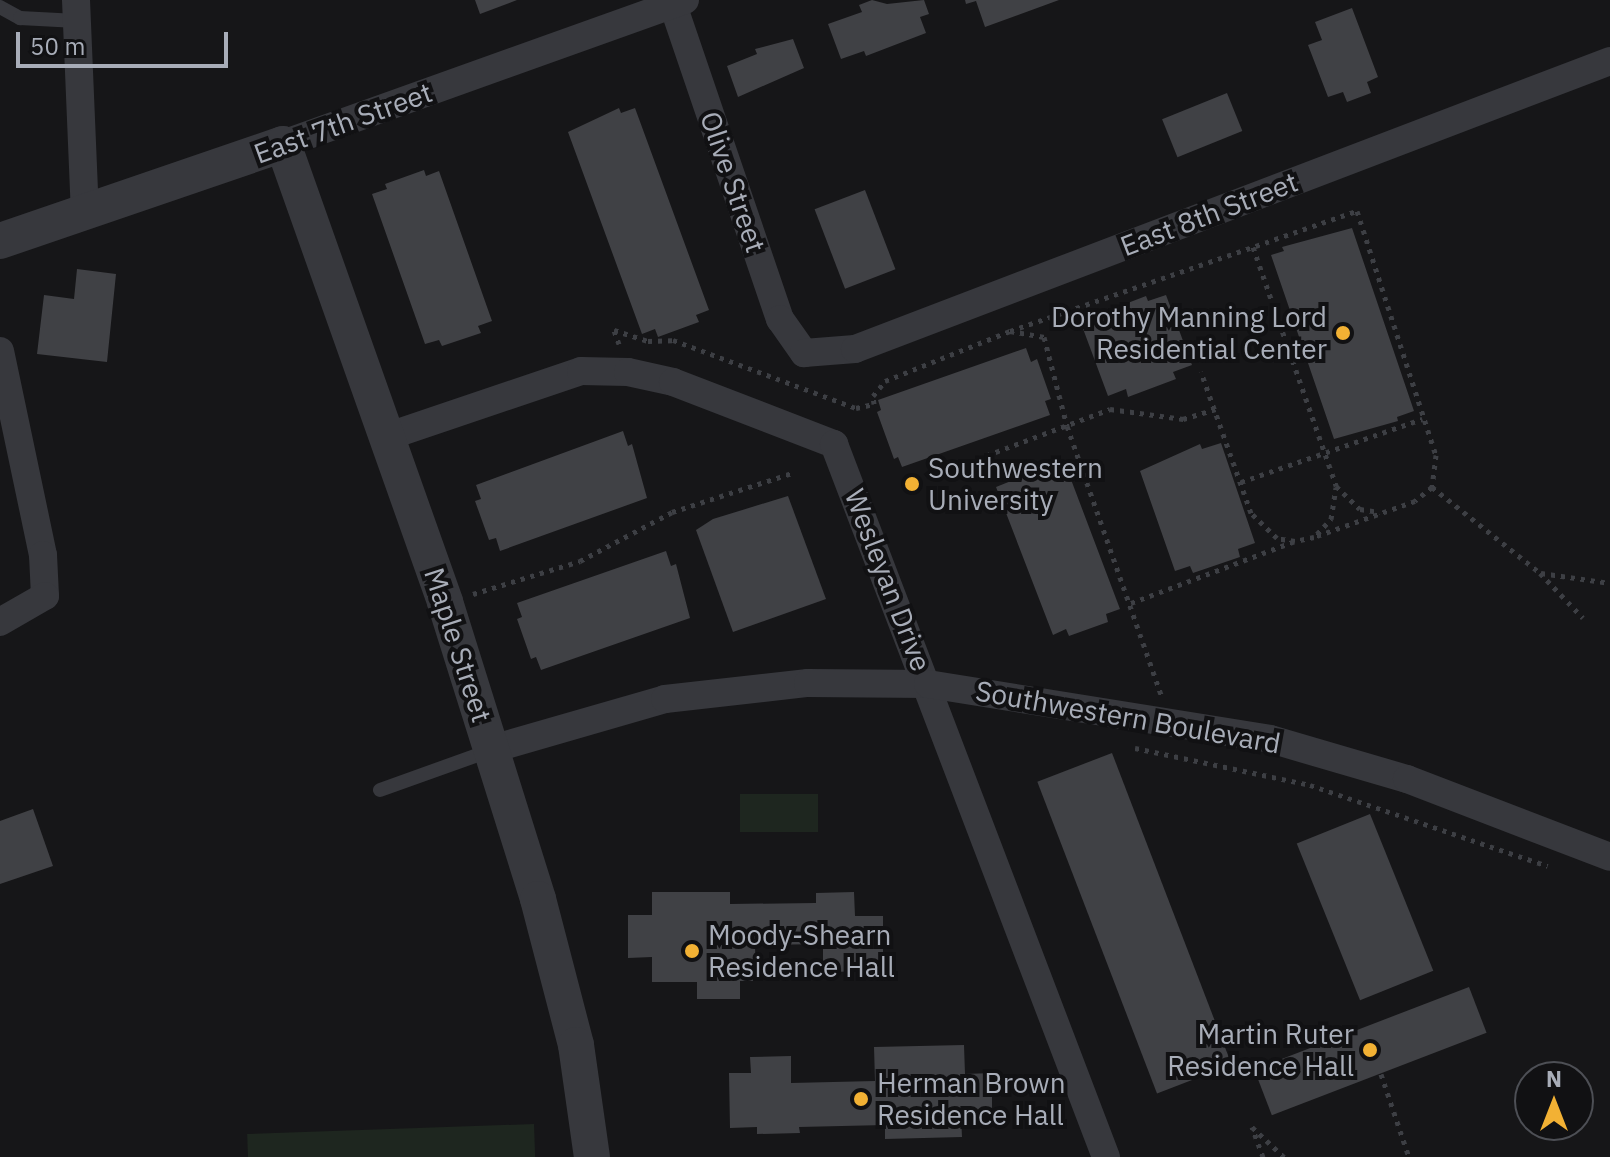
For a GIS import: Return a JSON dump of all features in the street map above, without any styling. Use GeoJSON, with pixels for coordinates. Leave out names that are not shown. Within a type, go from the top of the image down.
{"type":"FeatureCollection","features":[{"type":"Feature","properties":{"kind":"street","name":"East 7th Street"},"geometry":{"type":"LineString","coordinates":[[0,241],[283,144],[679,2]]}},
{"type":"Feature","properties":{"kind":"street","name":"Olive Street"},"geometry":{"type":"LineString","coordinates":[[679,2],[780,319],[804,353]]}},
{"type":"Feature","properties":{"kind":"street"},"geometry":{"type":"LineString","coordinates":[[76,10],[85,213]]}},
{"type":"Feature","properties":{"kind":"street","name":"East 8th Street"},"geometry":{"type":"LineString","coordinates":[[804,353],[855,349],[1610,61]]}},
{"type":"Feature","properties":{"kind":"street","name":"Maple Street"},"geometry":{"type":"LineString","coordinates":[[283,144],[445,602],[492,749],[562,982],[592,1157]]}},
{"type":"Feature","properties":{"kind":"street"},"geometry":{"type":"LineString","coordinates":[[0,351],[43,555],[45,596],[0,622]]}},
{"type":"Feature","properties":{"kind":"street","name":"Wesleyan Drive"},"geometry":{"type":"LineString","coordinates":[[386,437],[581,371],[628,372],[673,382],[834,444],[1106,1157]]}},
{"type":"Feature","properties":{"kind":"street","name":"Southwestern Boulevard"},"geometry":{"type":"LineString","coordinates":[[492,749],[665,699],[808,683],[928,684],[1169,720],[1270,739],[1407,779],[1610,857]]}},
{"type":"Feature","properties":{"kind":"lane"},"geometry":{"type":"LineString","coordinates":[[0,7],[20,18],[76,10]]}},
{"type":"Feature","properties":{"kind":"lane"},"geometry":{"type":"LineString","coordinates":[[380,790],[492,749]]}},
{"type":"Feature","properties":{"kind":"path"},"geometry":{"type":"LineString","coordinates":[[628,372],[614,330],[709,351],[856,408],[874,404],[873,396],[885,381],[1010,331],[1357,211],[1436,455],[1432,487],[1415,501],[1295,541],[1131,603]]}},
{"type":"Feature","properties":{"kind":"path"},"geometry":{"type":"LineString","coordinates":[[1253,247],[1336,486],[1331,519],[1314,537]]}},
{"type":"Feature","properties":{"kind":"path"},"geometry":{"type":"LineString","coordinates":[[1010,331],[1044,337],[1067,426],[1131,603],[1169,720]]}},
{"type":"Feature","properties":{"kind":"path"},"geometry":{"type":"LineString","coordinates":[[1201,372],[1241,482],[1264,530],[1295,541]]}},
{"type":"Feature","properties":{"kind":"path"},"geometry":{"type":"LineString","coordinates":[[977,459],[1110,409],[1183,419],[1215,409]]}},
{"type":"Feature","properties":{"kind":"path"},"geometry":{"type":"LineString","coordinates":[[1241,482],[1422,419]]}},
{"type":"Feature","properties":{"kind":"path"},"geometry":{"type":"LineString","coordinates":[[445,602],[580,561],[672,512],[795,472]]}},
{"type":"Feature","properties":{"kind":"path"},"geometry":{"type":"LineString","coordinates":[[1336,486],[1360,509],[1381,513]]}},
{"type":"Feature","properties":{"kind":"path"},"geometry":{"type":"LineString","coordinates":[[1432,487],[1540,573],[1583,618]]}},
{"type":"Feature","properties":{"kind":"path"},"geometry":{"type":"LineString","coordinates":[[1540,573],[1610,583]]}},
{"type":"Feature","properties":{"kind":"path"},"geometry":{"type":"LineString","coordinates":[[1128,747],[1310,785],[1558,869]]}},
{"type":"Feature","properties":{"kind":"path"},"geometry":{"type":"LineString","coordinates":[[1381,1074],[1409,1157]]}},
{"type":"Feature","properties":{"kind":"path"},"geometry":{"type":"LineString","coordinates":[[1263,1157],[1252,1127],[1284,1157]]}},
{"type":"Feature","properties":{"kind":"shaded area"},"geometry":{"type":"Polygon","coordinates":[[[740,794],[818,794],[818,832],[740,832],[740,794]]]}},
{"type":"Feature","properties":{"kind":"shaded area"},"geometry":{"type":"Polygon","coordinates":[[[534,1124],[535,1157],[248,1157],[247,1134],[534,1124]]]}},
{"type":"Feature","properties":{"kind":"building"},"geometry":{"type":"Polygon","coordinates":[[[475,0],[517,0],[480,14],[475,0]]]}},
{"type":"Feature","properties":{"kind":"building"},"geometry":{"type":"Polygon","coordinates":[[[872,0],[887,4],[924,0],[929,14],[920,17],[926,33],[866,56],[864,51],[841,59],[828,24],[862,12],[859,5],[872,0]]]}},
{"type":"Feature","properties":{"kind":"building"},"geometry":{"type":"Polygon","coordinates":[[[965,0],[1059,0],[985,27],[976,1],[966,4],[965,0]]]}},
{"type":"Feature","properties":{"kind":"building"},"geometry":{"type":"Polygon","coordinates":[[[1352,8],[1378,77],[1367,82],[1371,93],[1347,102],[1343,92],[1328,97],[1308,45],[1322,40],[1315,22],[1352,8]]]}},
{"type":"Feature","properties":{"kind":"building"},"geometry":{"type":"Polygon","coordinates":[[[793,39],[804,68],[738,97],[727,66],[757,54],[755,49],[793,39]]]}},
{"type":"Feature","properties":{"kind":"building"},"geometry":{"type":"Polygon","coordinates":[[[1227,93],[1242,131],[1177,157],[1162,119],[1227,93]]]}},
{"type":"Feature","properties":{"kind":"building"},"geometry":{"type":"Polygon","coordinates":[[[619,108],[621,113],[635,108],[709,310],[696,315],[699,322],[658,337],[655,329],[642,334],[568,132],[619,108]]]}},
{"type":"Feature","properties":{"kind":"building"},"geometry":{"type":"Polygon","coordinates":[[[424,170],[426,176],[439,171],[492,321],[478,326],[481,333],[442,346],[439,340],[425,344],[372,194],[387,189],[385,184],[424,170]]]}},
{"type":"Feature","properties":{"kind":"building"},"geometry":{"type":"Polygon","coordinates":[[[865,190],[895,269],[845,289],[815,209],[865,190]]]}},
{"type":"Feature","properties":{"kind":"building","name":"Dorothy Manning Lord Residential Center"},"geometry":{"type":"Polygon","coordinates":[[[1352,228],[1414,411],[1397,417],[1398,421],[1334,439],[1271,255],[1284,251],[1282,247],[1352,228]]]}},
{"type":"Feature","properties":{"kind":"building"},"geometry":{"type":"Polygon","coordinates":[[[77,269],[116,274],[107,362],[37,354],[44,295],[74,299],[77,269]]]}},
{"type":"Feature","properties":{"kind":"building"},"geometry":{"type":"Polygon","coordinates":[[[1166,295],[1192,365],[1173,372],[1176,379],[1128,397],[1126,389],[1108,396],[1082,326],[1101,319],[1099,314],[1146,296],[1148,301],[1166,295]]]}},
{"type":"Feature","properties":{"kind":"building"},"geometry":{"type":"Polygon","coordinates":[[[1026,348],[1031,362],[1037,359],[1051,399],[1045,401],[1050,415],[902,467],[898,457],[894,459],[877,412],[881,410],[878,400],[1026,348]]]}},
{"type":"Feature","properties":{"kind":"building"},"geometry":{"type":"Polygon","coordinates":[[[623,431],[628,446],[632,444],[647,498],[500,551],[496,538],[489,540],[475,501],[481,499],[476,485],[623,431]]]}},
{"type":"Feature","properties":{"kind":"building"},"geometry":{"type":"Polygon","coordinates":[[[1221,443],[1255,543],[1238,549],[1240,557],[1193,573],[1190,566],[1175,571],[1140,471],[1200,444],[1202,449],[1221,443]]]}},
{"type":"Feature","properties":{"kind":"building"},"geometry":{"type":"Polygon","coordinates":[[[1064,461],[1120,609],[1106,614],[1108,622],[1069,636],[1066,629],[1053,635],[996,487],[1011,481],[1009,476],[1064,461]]]}},
{"type":"Feature","properties":{"kind":"building"},"geometry":{"type":"Polygon","coordinates":[[[788,496],[826,599],[733,632],[696,530],[713,519],[788,496]]]}},
{"type":"Feature","properties":{"kind":"building"},"geometry":{"type":"Polygon","coordinates":[[[666,551],[671,566],[676,564],[690,618],[541,670],[536,657],[531,659],[517,619],[522,617],[517,603],[666,551]]]}},
{"type":"Feature","properties":{"kind":"building"},"geometry":{"type":"Polygon","coordinates":[[[1112,753],[1232,1065],[1157,1093],[1037,782],[1112,753]]]}},
{"type":"Feature","properties":{"kind":"building"},"geometry":{"type":"Polygon","coordinates":[[[33,809],[53,866],[0,884],[0,821],[33,809]]]}},
{"type":"Feature","properties":{"kind":"building"},"geometry":{"type":"Polygon","coordinates":[[[1370,814],[1433,971],[1360,1000],[1297,844],[1370,814]]]}},
{"type":"Feature","properties":{"kind":"building","name":"Moody-Shearn Residence Hall"},"geometry":{"type":"Polygon","coordinates":[[[652,892],[730,892],[730,904],[816,903],[816,893],[854,892],[855,916],[883,916],[883,971],[823,972],[823,944],[755,945],[756,981],[740,981],[740,999],[697,999],[697,982],[652,982],[652,957],[628,958],[628,915],[652,915],[652,892]]]}},
{"type":"Feature","properties":{"kind":"building","name":"Martin Ruter Residence Hall"},"geometry":{"type":"Polygon","coordinates":[[[1469,987],[1487,1033],[1272,1115],[1254,1069],[1469,987]]]}},
{"type":"Feature","properties":{"kind":"building","name":"Herman Brown Residence Hall"},"geometry":{"type":"Polygon","coordinates":[[[964,1045],[965,1074],[992,1073],[992,1114],[961,1115],[962,1137],[885,1139],[885,1125],[799,1127],[800,1133],[757,1134],[757,1127],[730,1128],[729,1073],[751,1073],[750,1057],[791,1056],[791,1083],[875,1081],[874,1047],[964,1045]]]}},
{"type":"Feature","properties":{"kind":"place","name":"Dorothy Manning Lord Residential Center"},"geometry":{"type":"Point","coordinates":[1343,333]}},
{"type":"Feature","properties":{"kind":"place","name":"Southwestern University"},"geometry":{"type":"Point","coordinates":[912,484]}},
{"type":"Feature","properties":{"kind":"place","name":"Moody-Shearn Residence Hall"},"geometry":{"type":"Point","coordinates":[692,951]}},
{"type":"Feature","properties":{"kind":"place","name":"Martin Ruter Residence Hall"},"geometry":{"type":"Point","coordinates":[1370,1050]}},
{"type":"Feature","properties":{"kind":"place","name":"Herman Brown Residence Hall"},"geometry":{"type":"Point","coordinates":[861,1099]}}]}
